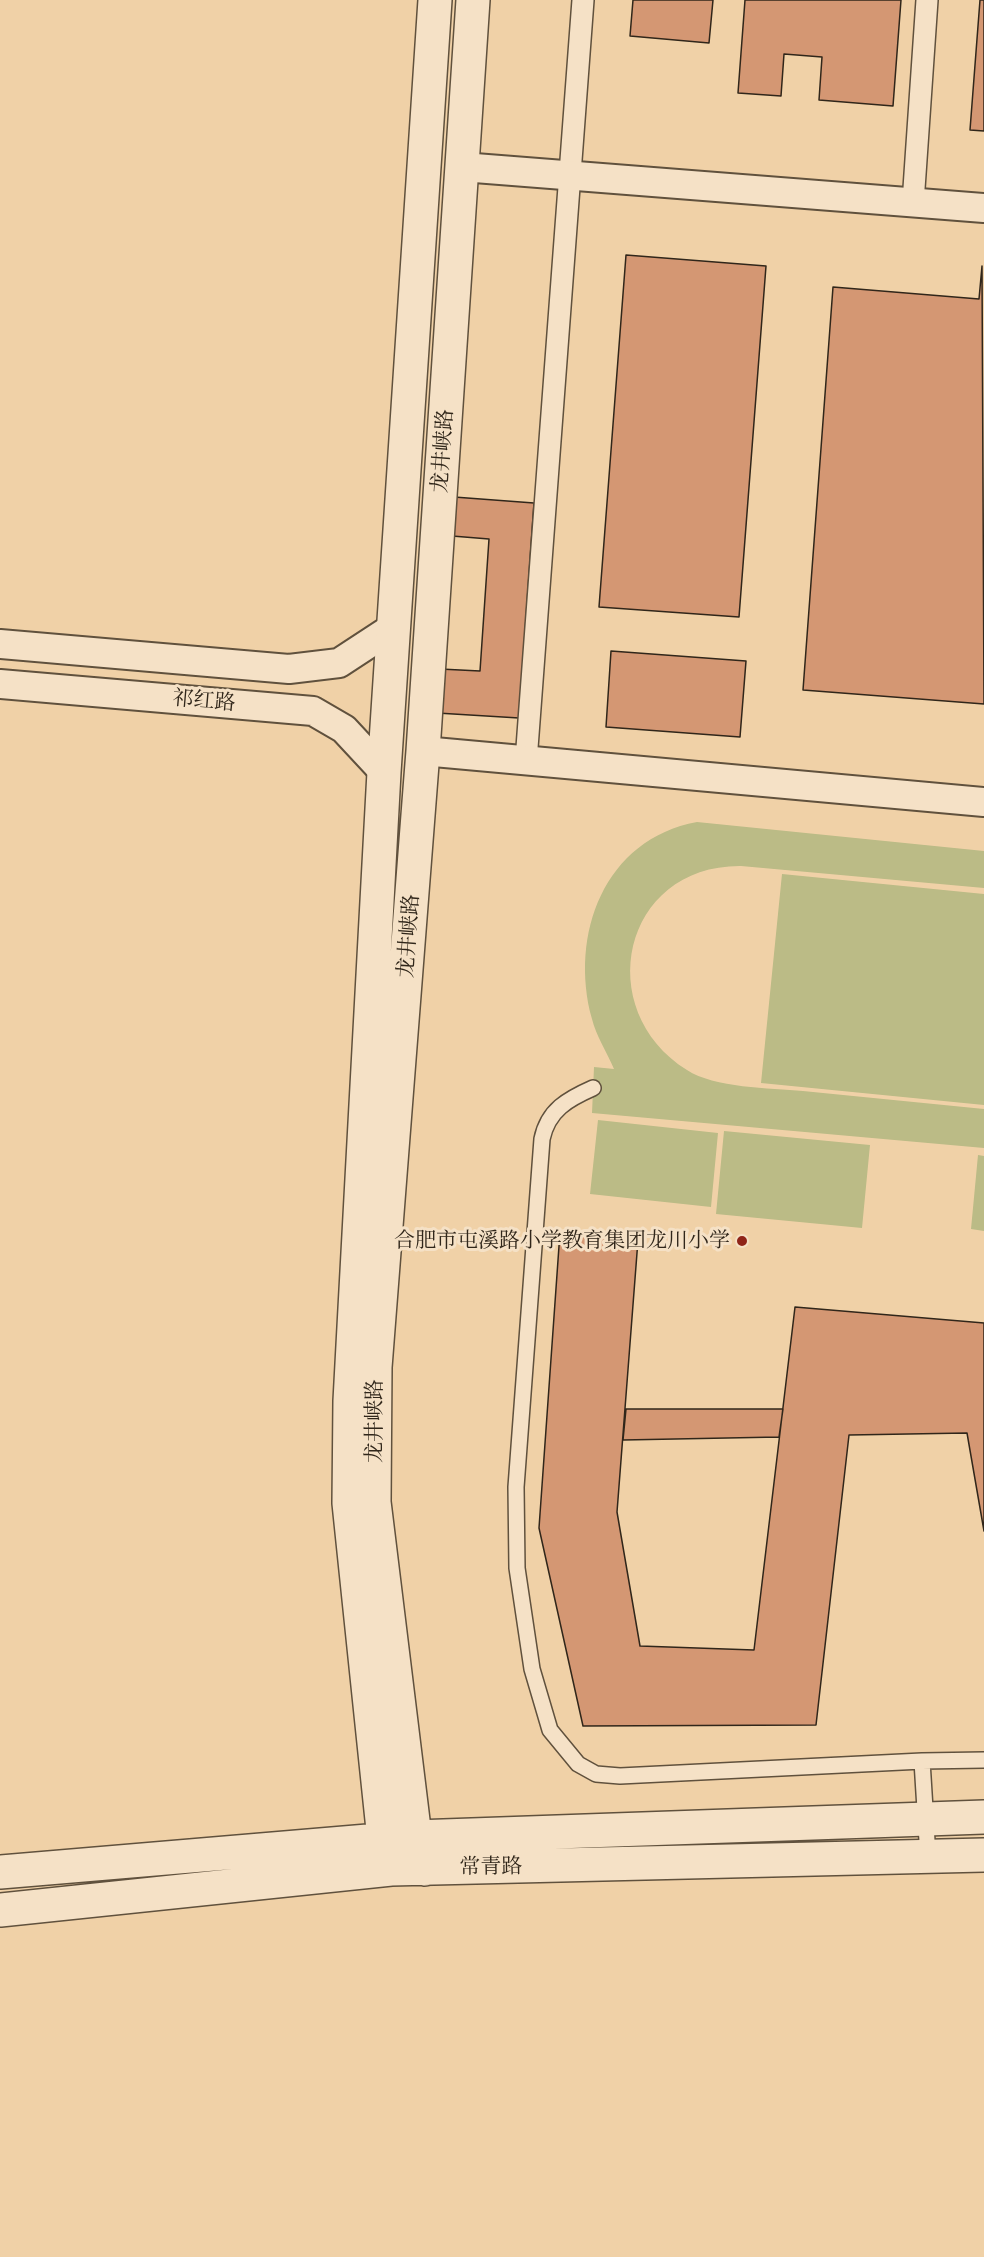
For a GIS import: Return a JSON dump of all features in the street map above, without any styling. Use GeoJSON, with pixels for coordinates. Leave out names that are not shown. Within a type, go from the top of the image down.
{"type":"FeatureCollection","features":[{"type":"Feature","properties":{"kind":"street","name":"龙井峡路"},"geometry":{"type":"LineString","coordinates":[[397,1849],[349,1503],[350,1401],[384,772],[435,0]]}},
{"type":"Feature","properties":{"kind":"street","name":"龙井峡路"},"geometry":{"type":"LineString","coordinates":[[397,1849],[374,1502],[375,1367],[423,752],[473,0]]}},
{"type":"Feature","properties":{"kind":"street"},"geometry":{"type":"LineString","coordinates":[[526,761],[583,0]]}},
{"type":"Feature","properties":{"kind":"street"},"geometry":{"type":"LineString","coordinates":[[913,203],[927,0]]}},
{"type":"Feature","properties":{"kind":"street"},"geometry":{"type":"LineString","coordinates":[[462,167],[984,208]]}},
{"type":"Feature","properties":{"kind":"street","name":"祁红路"},"geometry":{"type":"LineString","coordinates":[[0,644],[289,669],[339,663],[394,627]]}},
{"type":"Feature","properties":{"kind":"street","name":"祁红路"},"geometry":{"type":"LineString","coordinates":[[0,684],[313,711],[344,729],[384,772]]}},
{"type":"Feature","properties":{"kind":"street"},"geometry":{"type":"LineString","coordinates":[[423,752],[984,802]]}},
{"type":"Feature","properties":{"kind":"street","name":"常青路"},"geometry":{"type":"LineString","coordinates":[[0,1872],[925,1817],[984,1817]]}},
{"type":"Feature","properties":{"kind":"street","name":"常青路"},"geometry":{"type":"LineString","coordinates":[[0,1910],[397,1849],[425,1869],[984,1855]]}},
{"type":"Feature","properties":{"kind":"lane"},"geometry":{"type":"LineString","coordinates":[[593,1088],[560,1105],[544,1128],[516,1488],[517,1568],[532,1669],[550,1730],[568,1755],[578,1764],[596,1774],[620,1776],[984,1760]]}},
{"type":"Feature","properties":{"kind":"lane"},"geometry":{"type":"LineString","coordinates":[[922,1761],[928,1857]]}},
{"type":"Feature","properties":{"kind":"green space"},"geometry":{"type":"Polygon","coordinates":[[[697,822],[984,851],[984,888],[741,866],[701,872],[669,889],[646,914],[633,945],[631,979],[638,1013],[657,1044],[687,1070],[698,1076],[743,1086],[984,1109],[984,1148],[592,1113],[594,1067],[614,1069],[594,1025],[586,987],[586,955],[591,924],[601,895],[617,870],[638,848],[665,832],[697,822]]]}},
{"type":"Feature","properties":{"kind":"green space"},"geometry":{"type":"Polygon","coordinates":[[[782,874],[984,894],[984,1105],[761,1083],[782,874]]]}},
{"type":"Feature","properties":{"kind":"green space"},"geometry":{"type":"Polygon","coordinates":[[[598,1120],[718,1133],[711,1207],[590,1194],[598,1120]]]}},
{"type":"Feature","properties":{"kind":"green space"},"geometry":{"type":"Polygon","coordinates":[[[724,1131],[870,1145],[862,1228],[716,1214],[724,1131]]]}},
{"type":"Feature","properties":{"kind":"green space"},"geometry":{"type":"Polygon","coordinates":[[[978,1155],[984,1156],[984,1231],[971,1229],[978,1155]]]}},
{"type":"Feature","properties":{"kind":"building"},"geometry":{"type":"Polygon","coordinates":[[[633,0],[713,0],[709,43],[630,36],[633,0]]]}},
{"type":"Feature","properties":{"kind":"building"},"geometry":{"type":"Polygon","coordinates":[[[745,0],[901,0],[893,106],[819,100],[822,57],[784,54],[781,96],[738,93],[745,0]]]}},
{"type":"Feature","properties":{"kind":"building"},"geometry":{"type":"Polygon","coordinates":[[[980,0],[984,0],[984,131],[970,130],[980,0]]]}},
{"type":"Feature","properties":{"kind":"building"},"geometry":{"type":"Polygon","coordinates":[[[626,255],[766,266],[739,617],[599,607],[626,255]]]}},
{"type":"Feature","properties":{"kind":"building"},"geometry":{"type":"Polygon","coordinates":[[[982,266],[984,704],[803,690],[833,287],[979,299],[982,266]]]}},
{"type":"Feature","properties":{"kind":"building"},"geometry":{"type":"Polygon","coordinates":[[[454,497],[534,503],[519,718],[437,713],[440,669],[480,671],[489,539],[452,536],[454,497]]]}},
{"type":"Feature","properties":{"kind":"building"},"geometry":{"type":"Polygon","coordinates":[[[611,651],[746,661],[740,737],[606,727],[611,651]]]}},
{"type":"Feature","properties":{"kind":"building"},"geometry":{"type":"Polygon","coordinates":[[[560,1232],[638,1240],[617,1512],[640,1646],[754,1650],[795,1307],[984,1323],[984,1531],[967,1433],[849,1435],[816,1725],[583,1726],[539,1528],[560,1232]]]}},
{"type":"Feature","properties":{"kind":"building"},"geometry":{"type":"Polygon","coordinates":[[[626,1409],[783,1409],[779,1437],[623,1440],[626,1409]]]}},
{"type":"Feature","properties":{"kind":"place","name":"合肥市屯溪路小学教育集团龙川小学"},"geometry":{"type":"Point","coordinates":[742,1241]}}]}
